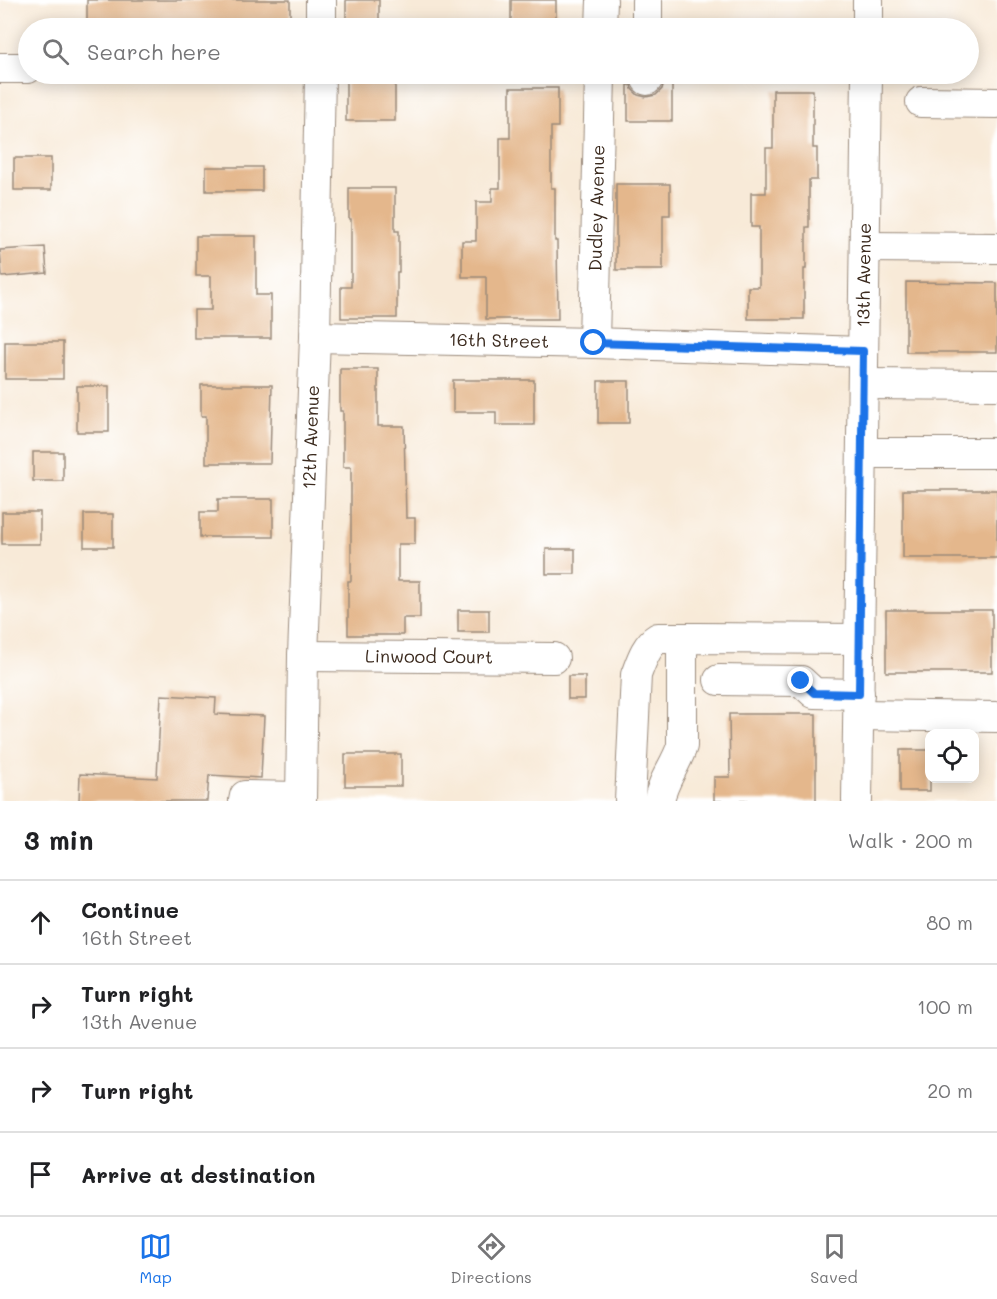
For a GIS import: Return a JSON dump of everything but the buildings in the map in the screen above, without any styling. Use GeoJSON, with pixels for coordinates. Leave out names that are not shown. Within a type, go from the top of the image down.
{"type":"FeatureCollection","features":[{"type":"Feature","properties":{"kind":"street"},"geometry":{"type":"LineString","coordinates":[[321,0],[321,18]]}},
{"type":"Feature","properties":{"kind":"street"},"geometry":{"type":"LineString","coordinates":[[601,18],[602,0]]}},
{"type":"Feature","properties":{"kind":"street"},"geometry":{"type":"LineString","coordinates":[[647,0],[647,18]]}},
{"type":"Feature","properties":{"kind":"street"},"geometry":{"type":"LineString","coordinates":[[868,0],[868,18]]}},
{"type":"Feature","properties":{"kind":"street"},"geometry":{"type":"LineString","coordinates":[[0,68],[18,68]]}},
{"type":"Feature","properties":{"kind":"street","name":"12th Avenue"},"geometry":{"type":"LineString","coordinates":[[301,799],[303,656],[315,337],[320,84]]}},
{"type":"Feature","properties":{"kind":"street","name":"Dudley Avenue"},"geometry":{"type":"LineString","coordinates":[[594,343],[600,84]]}},
{"type":"Feature","properties":{"kind":"street","name":"13th Avenue"},"geometry":{"type":"LineString","coordinates":[[857,801],[867,84]]}},
{"type":"Feature","properties":{"kind":"street"},"geometry":{"type":"LineString","coordinates":[[921,102],[997,103]]}},
{"type":"Feature","properties":{"kind":"street"},"geometry":{"type":"LineString","coordinates":[[865,247],[997,249]]}},
{"type":"Feature","properties":{"kind":"street","name":"16th Street"},"geometry":{"type":"LineString","coordinates":[[315,337],[863,351]]}},
{"type":"Feature","properties":{"kind":"street"},"geometry":{"type":"LineString","coordinates":[[863,384],[997,385]]}},
{"type":"Feature","properties":{"kind":"street"},"geometry":{"type":"LineString","coordinates":[[862,453],[997,453]]}},
{"type":"Feature","properties":{"kind":"street"},"geometry":{"type":"LineString","coordinates":[[630,801],[636,675],[654,640],[658,638],[860,639]]}},
{"type":"Feature","properties":{"kind":"street"},"geometry":{"type":"LineString","coordinates":[[659,801],[662,787],[682,746],[682,649],[685,642],[697,638]]}},
{"type":"Feature","properties":{"kind":"street","name":"Linwood Court"},"geometry":{"type":"LineString","coordinates":[[303,656],[554,658]]}},
{"type":"Feature","properties":{"kind":"street"},"geometry":{"type":"LineString","coordinates":[[719,680],[801,681],[814,693],[859,705],[997,717]]}},
{"type":"Feature","properties":{"kind":"street"},"geometry":{"type":"LineString","coordinates":[[244,801],[244,796],[301,799]]}},
{"type":"Feature","properties":{"kind":"route"},"geometry":{"type":"LineString","coordinates":[[594,343],[863,351],[859,694],[814,693],[801,681]]}}]}
